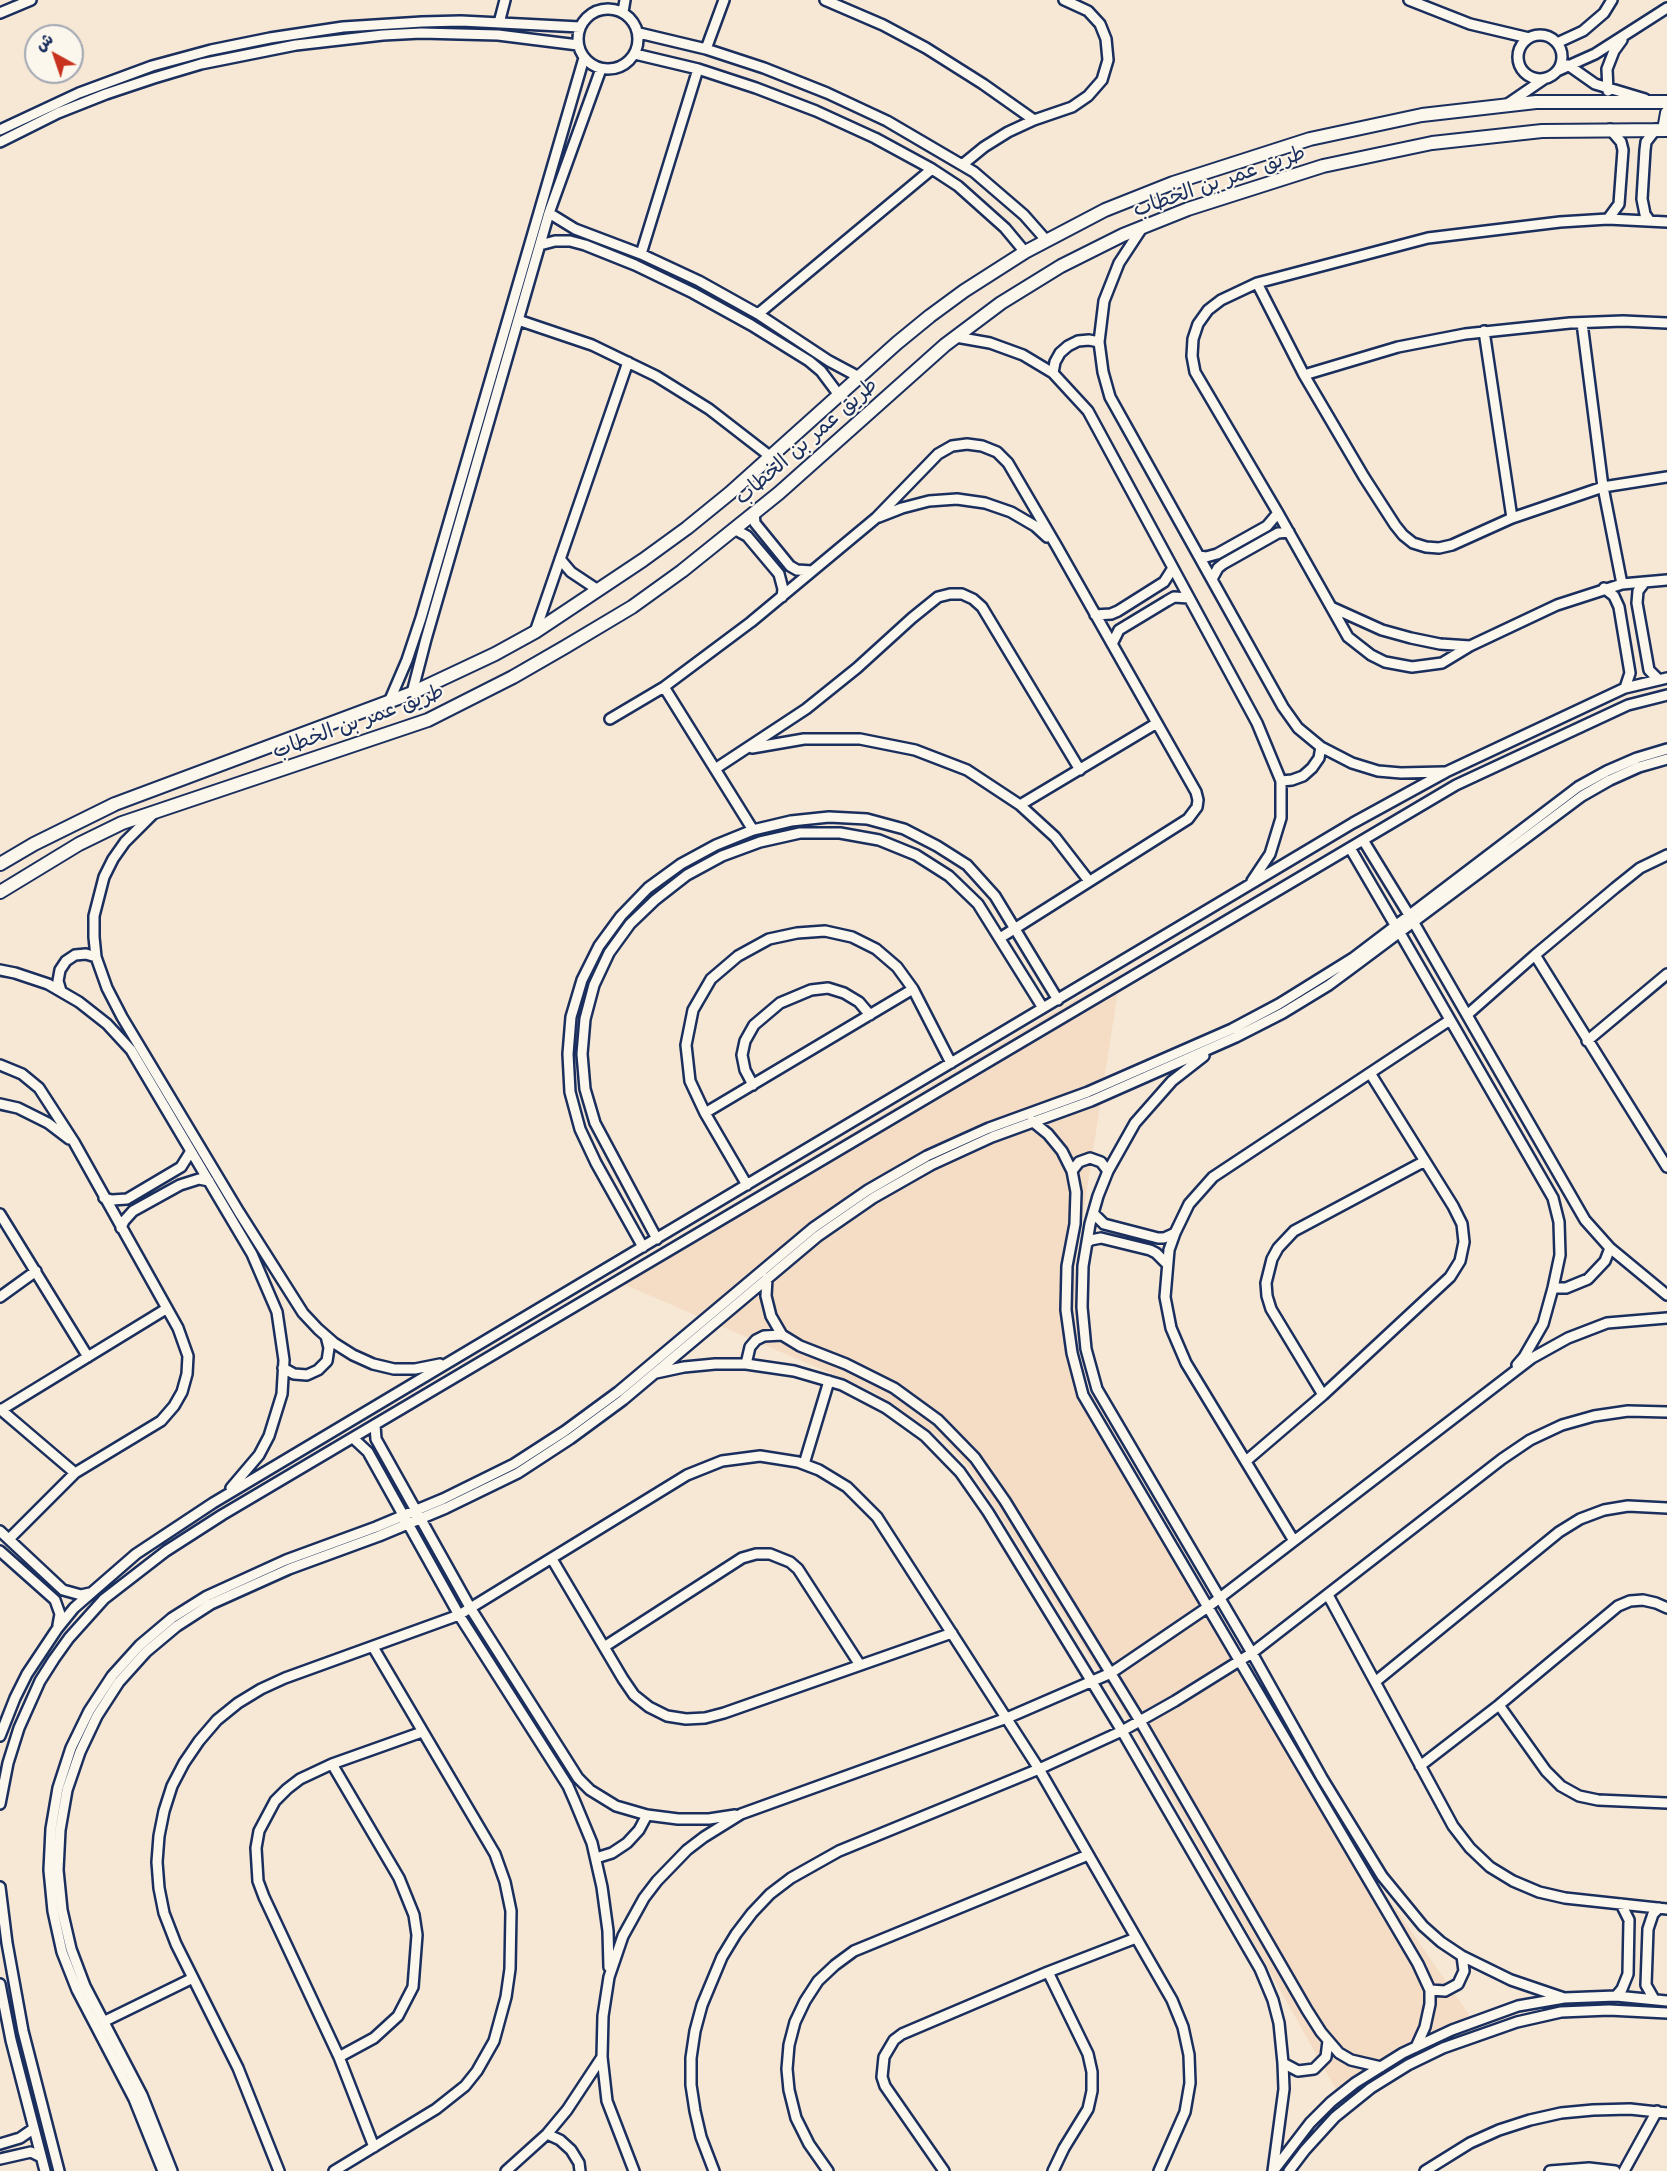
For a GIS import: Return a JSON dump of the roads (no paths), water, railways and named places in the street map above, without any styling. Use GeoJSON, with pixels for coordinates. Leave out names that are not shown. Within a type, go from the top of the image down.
{"type":"FeatureCollection","features":[{"type":"Feature","properties":{"kind":"street"},"geometry":{"type":"LineString","coordinates":[[0,12],[31,0]]}},
{"type":"Feature","properties":{"kind":"street"},"geometry":{"type":"LineString","coordinates":[[499,23],[505,0]]}},
{"type":"Feature","properties":{"kind":"street"},"geometry":{"type":"LineString","coordinates":[[623,12],[625,0]]}},
{"type":"Feature","properties":{"kind":"street"},"geometry":{"type":"LineString","coordinates":[[706,49],[724,0]]}},
{"type":"Feature","properties":{"kind":"street"},"geometry":{"type":"LineString","coordinates":[[825,0],[883,25],[926,48],[1034,120]]}},
{"type":"Feature","properties":{"kind":"street"},"geometry":{"type":"LineString","coordinates":[[962,165],[984,147],[1008,132],[1072,107],[1088,96],[1102,80],[1108,60],[1106,39],[1100,24],[1088,12],[1064,0]]}},
{"type":"Feature","properties":{"kind":"street"},"geometry":{"type":"LineString","coordinates":[[1409,0],[1470,24],[1529,38],[1544,36],[1557,43],[1566,63],[1587,79],[1607,89],[1650,100]]}},
{"type":"Feature","properties":{"kind":"street"},"geometry":{"type":"LineString","coordinates":[[1557,43],[1583,31],[1604,13],[1612,0]]}},
{"type":"Feature","properties":{"kind":"street"},"geometry":{"type":"LineString","coordinates":[[602,5],[623,12],[636,25],[639,33],[639,44],[635,54],[629,62],[611,70],[592,65],[584,58],[578,45],[580,27],[602,5]]}},
{"type":"Feature","properties":{"kind":"street"},"geometry":{"type":"LineString","coordinates":[[1502,106],[1524,94],[1566,63],[1624,37],[1667,8]]}},
{"type":"Feature","properties":{"kind":"street"},"geometry":{"type":"LineString","coordinates":[[0,130],[44,108],[152,66],[210,50],[270,38],[343,27],[422,22],[580,27]]}},
{"type":"Feature","properties":{"kind":"street"},"geometry":{"type":"LineString","coordinates":[[0,142],[58,113],[154,78],[239,55],[296,45],[421,33],[498,35],[578,45]]}},
{"type":"Feature","properties":{"kind":"street"},"geometry":{"type":"LineString","coordinates":[[639,33],[706,49],[764,68],[827,93],[887,121],[962,165],[1000,192],[1046,240]]}},
{"type":"Feature","properties":{"kind":"street"},"geometry":{"type":"LineString","coordinates":[[1613,101],[1607,89],[1606,75],[1609,63],[1624,37]]}},
{"type":"Feature","properties":{"kind":"street"},"geometry":{"type":"LineString","coordinates":[[1529,38],[1520,50],[1520,65],[1529,76],[1544,79]]}},
{"type":"Feature","properties":{"kind":"street"},"geometry":{"type":"LineString","coordinates":[[635,54],[698,69],[816,111],[875,138],[932,169],[983,206],[1025,252]]}},
{"type":"Feature","properties":{"kind":"street"},"geometry":{"type":"LineString","coordinates":[[389,702],[421,618],[584,58]]}},
{"type":"Feature","properties":{"kind":"street"},"geometry":{"type":"LineString","coordinates":[[412,693],[549,213],[601,69]]}},
{"type":"Feature","properties":{"kind":"street"},"geometry":{"type":"LineString","coordinates":[[641,254],[698,69]]}},
{"type":"Feature","properties":{"kind":"street","name":"طريق عمر بن الخطاب"},"geometry":{"type":"LineString","coordinates":[[0,864],[115,804],[412,693],[535,632],[687,528],[930,316],[1025,252],[1105,210],[1173,183],[1310,139],[1422,115],[1536,102],[1650,100],[1667,102]]}},
{"type":"Feature","properties":{"kind":"street"},"geometry":{"type":"LineString","coordinates":[[1650,221],[1645,214],[1642,199],[1646,142],[1662,130],[1667,112]]}},
{"type":"Feature","properties":{"kind":"street"},"geometry":{"type":"LineString","coordinates":[[1608,219],[1619,204],[1623,150],[1621,142],[1610,129]]}},
{"type":"Feature","properties":{"kind":"street","name":"طريق عمر بن الخطاب"},"geometry":{"type":"LineString","coordinates":[[0,892],[79,844],[122,823],[428,720],[513,678],[622,613],[682,571],[779,493],[913,372],[1001,303],[1061,266],[1142,228],[1188,209],[1323,166],[1422,145],[1542,130],[1662,130]]}},
{"type":"Feature","properties":{"kind":"street"},"geometry":{"type":"LineString","coordinates":[[758,314],[932,169]]}},
{"type":"Feature","properties":{"kind":"street"},"geometry":{"type":"LineString","coordinates":[[549,213],[575,229],[641,254],[699,281],[758,314],[829,361],[859,377]]}},
{"type":"Feature","properties":{"kind":"street"},"geometry":{"type":"LineString","coordinates":[[1667,222],[1608,219],[1560,222],[1428,238],[1257,283],[1221,300],[1208,310],[1198,324],[1193,339],[1192,356],[1195,372],[1348,637],[1365,651],[1385,662],[1412,667],[1442,663],[1470,646],[1535,615],[1604,588],[1667,580]]}},
{"type":"Feature","properties":{"kind":"street"},"geometry":{"type":"LineString","coordinates":[[1142,228],[1119,262],[1104,301],[1099,342],[1103,372],[1110,397],[1283,707],[1298,728],[1321,747],[1352,763],[1378,771],[1446,772]]}},
{"type":"Feature","properties":{"kind":"street"},"geometry":{"type":"LineString","coordinates":[[540,245],[555,242],[585,245],[683,288],[751,325],[809,362],[826,376],[839,395]]}},
{"type":"Feature","properties":{"kind":"street"},"geometry":{"type":"LineString","coordinates":[[1257,283],[1304,375],[1395,525],[1413,543],[1432,548],[1452,545],[1512,518],[1603,487],[1667,477]]}},
{"type":"Feature","properties":{"kind":"street"},"geometry":{"type":"LineString","coordinates":[[518,320],[592,345],[656,376],[710,409],[771,457]]}},
{"type":"Feature","properties":{"kind":"street"},"geometry":{"type":"LineString","coordinates":[[1304,375],[1398,347],[1484,331],[1582,322],[1667,322]]}},
{"type":"Feature","properties":{"kind":"street"},"geometry":{"type":"LineString","coordinates":[[1582,322],[1603,487],[1622,584]]}},
{"type":"Feature","properties":{"kind":"street"},"geometry":{"type":"LineString","coordinates":[[1484,331],[1512,518]]}},
{"type":"Feature","properties":{"kind":"street"},"geometry":{"type":"LineString","coordinates":[[956,338],[990,343],[1023,355],[1053,373],[1088,411],[1257,723],[1281,781],[1281,818],[1270,854],[1249,885]]}},
{"type":"Feature","properties":{"kind":"street"},"geometry":{"type":"LineString","coordinates":[[1053,373],[1060,353],[1068,346],[1078,341],[1099,342]]}},
{"type":"Feature","properties":{"kind":"street"},"geometry":{"type":"LineString","coordinates":[[535,632],[628,362]]}},
{"type":"Feature","properties":{"kind":"street"},"geometry":{"type":"LineString","coordinates":[[610,719],[664,687],[782,597],[876,518],[938,454],[952,446],[967,444],[982,446],[996,452],[1008,463],[1157,723],[1196,792],[1197,807],[1188,819],[1000,938]]}},
{"type":"Feature","properties":{"kind":"street"},"geometry":{"type":"LineString","coordinates":[[876,518],[929,501],[957,499],[985,503],[1011,512],[1035,526],[1056,545]]}},
{"type":"Feature","properties":{"kind":"street"},"geometry":{"type":"LineString","coordinates":[[754,513],[755,523],[790,566],[805,572],[812,571]]}},
{"type":"Feature","properties":{"kind":"street"},"geometry":{"type":"LineString","coordinates":[[1199,556],[1217,554],[1267,526],[1278,513]]}},
{"type":"Feature","properties":{"kind":"street"},"geometry":{"type":"LineString","coordinates":[[734,529],[747,536],[779,574],[783,589],[782,597]]}},
{"type":"Feature","properties":{"kind":"street"},"geometry":{"type":"LineString","coordinates":[[1212,579],[1223,564],[1278,533],[1289,532]]}},
{"type":"Feature","properties":{"kind":"street"},"geometry":{"type":"LineString","coordinates":[[560,559],[571,572],[598,590]]}},
{"type":"Feature","properties":{"kind":"street"},"geometry":{"type":"LineString","coordinates":[[1095,615],[1111,614],[1128,605],[1164,582],[1173,568]]}},
{"type":"Feature","properties":{"kind":"street"},"geometry":{"type":"LineString","coordinates":[[1646,582],[1638,591],[1637,603],[1649,670],[1662,678]]}},
{"type":"Feature","properties":{"kind":"street"},"geometry":{"type":"LineString","coordinates":[[1604,588],[1614,596],[1619,607],[1630,673],[1625,688]]}},
{"type":"Feature","properties":{"kind":"street"},"geometry":{"type":"LineString","coordinates":[[715,770],[823,695],[938,597],[950,594],[962,594],[973,599],[982,607],[1080,770]]}},
{"type":"Feature","properties":{"kind":"street"},"geometry":{"type":"LineString","coordinates":[[1112,644],[1119,630],[1167,601],[1182,596],[1189,598]]}},
{"type":"Feature","properties":{"kind":"street"},"geometry":{"type":"LineString","coordinates":[[1331,607],[1373,627],[1411,638],[1470,646]]}},
{"type":"Feature","properties":{"kind":"street"},"geometry":{"type":"LineString","coordinates":[[0,1736],[2,1726],[27,1674],[74,1608],[135,1554],[213,1503],[1249,885],[1446,772],[1625,688],[1662,678]]}},
{"type":"Feature","properties":{"kind":"street"},"geometry":{"type":"LineString","coordinates":[[664,687],[753,830]]}},
{"type":"Feature","properties":{"kind":"street"},"geometry":{"type":"LineString","coordinates":[[0,1804],[8,1763],[28,1704],[54,1659],[86,1618],[123,1582],[166,1551],[1456,785],[1628,705],[1667,695]]}},
{"type":"Feature","properties":{"kind":"street"},"geometry":{"type":"LineString","coordinates":[[1020,805],[1157,723]]}},
{"type":"Feature","properties":{"kind":"street"},"geometry":{"type":"LineString","coordinates":[[749,748],[804,739],[860,739],[915,750],[967,770],[1020,805],[1055,837],[1089,881]]}},
{"type":"Feature","properties":{"kind":"street"},"geometry":{"type":"LineString","coordinates":[[1281,781],[1303,776],[1319,758],[1321,747]]}},
{"type":"Feature","properties":{"kind":"street"},"geometry":{"type":"LineString","coordinates":[[163,2171],[134,2099],[77,1990],[62,1952],[53,1911],[49,1870],[51,1828],[58,1788],[71,1748],[89,1711],[112,1676],[140,1645],[172,1618],[207,1596],[244,1578],[405,1519],[518,1473],[570,1439],[654,1374],[818,1236],[873,1198],[931,1165],[992,1137],[1090,1101],[1217,1046],[1283,1012],[1329,985],[1354,962],[1412,919],[1578,787],[1637,758],[1667,749]]}},
{"type":"Feature","properties":{"kind":"street"},"geometry":{"type":"LineString","coordinates":[[1436,900],[1582,796],[1639,767],[1667,759]]}},
{"type":"Feature","properties":{"kind":"street"},"geometry":{"type":"LineString","coordinates":[[157,811],[125,842],[104,877],[94,916],[96,957],[107,988],[122,1017],[239,1212],[303,1312],[326,1336],[353,1355],[373,1364],[394,1369],[415,1369],[454,1359]]}},
{"type":"Feature","properties":{"kind":"street"},"geometry":{"type":"LineString","coordinates":[[643,1247],[596,1163],[580,1129],[570,1092],[567,1054],[572,1017],[582,980],[599,946],[621,916],[648,888],[690,860],[716,845],[753,830],[791,820],[829,817],[867,819],[904,829],[967,865],[995,896],[1058,1000]]}},
{"type":"Feature","properties":{"kind":"street"},"geometry":{"type":"LineString","coordinates":[[657,1239],[595,1123],[585,1089],[582,1054],[585,1019],[594,985],[609,953],[630,924],[655,900],[687,875],[732,852],[760,842],[800,833],[840,833],[879,840],[916,855],[949,876],[978,904],[1043,1008]]}},
{"type":"Feature","properties":{"kind":"street"},"geometry":{"type":"LineString","coordinates":[[1364,840],[1412,919],[1580,1212],[1610,1248],[1667,1295]]}},
{"type":"Feature","properties":{"kind":"street"},"geometry":{"type":"LineString","coordinates":[[1350,848],[1553,1197],[1559,1222],[1560,1255],[1543,1324],[1524,1357],[1499,1384]]}},
{"type":"Feature","properties":{"kind":"street"},"geometry":{"type":"LineString","coordinates":[[1467,1015],[1640,868],[1667,855]]}},
{"type":"Feature","properties":{"kind":"street"},"geometry":{"type":"LineString","coordinates":[[747,1185],[705,1113],[690,1081],[686,1045],[693,1010],[711,980],[738,956],[769,939],[797,933],[825,931],[852,937],[876,949],[897,967],[913,989],[951,1063]]}},
{"type":"Feature","properties":{"kind":"street"},"geometry":{"type":"LineString","coordinates":[[61,991],[58,981],[60,970],[66,961],[86,954],[96,957]]}},
{"type":"Feature","properties":{"kind":"street"},"geometry":{"type":"LineString","coordinates":[[1535,955],[1667,1167]]}},
{"type":"Feature","properties":{"kind":"street"},"geometry":{"type":"LineString","coordinates":[[418,1514],[514,1464],[565,1431],[618,1392],[813,1228],[868,1190],[927,1156],[989,1128],[1088,1092],[1232,1029],[1354,962]]}},
{"type":"Feature","properties":{"kind":"street"},"geometry":{"type":"LineString","coordinates":[[0,970],[37,980],[61,991],[107,1024],[131,1050],[252,1254],[277,1312],[282,1336],[284,1368],[282,1394],[269,1436],[246,1473],[213,1503]]}},
{"type":"Feature","properties":{"kind":"street"},"geometry":{"type":"LineString","coordinates":[[1587,1041],[1664,976],[1667,989]]}},
{"type":"Feature","properties":{"kind":"street"},"geometry":{"type":"LineString","coordinates":[[753,1085],[745,1070],[742,1054],[745,1041],[754,1025],[780,1003],[803,993],[828,988],[844,993],[859,1002],[870,1015]]}},
{"type":"Feature","properties":{"kind":"street"},"geometry":{"type":"LineString","coordinates":[[705,1113],[913,989]]}},
{"type":"Feature","properties":{"kind":"street"},"geometry":{"type":"LineString","coordinates":[[1294,1541],[1186,1363],[1171,1328],[1166,1297],[1167,1264],[1175,1233],[1189,1204],[1213,1177],[1450,1020]]}},
{"type":"Feature","properties":{"kind":"street"},"geometry":{"type":"LineString","coordinates":[[1217,1046],[1172,1081],[1135,1123],[1108,1172],[1093,1213],[1083,1266],[1082,1307],[1086,1349],[1097,1389],[1322,1778],[1382,1876],[1423,1926],[1441,1942],[1462,1956],[1511,1980],[1564,1998]]}},
{"type":"Feature","properties":{"kind":"street"},"geometry":{"type":"LineString","coordinates":[[0,1065],[22,1074],[39,1088],[74,1142],[178,1328],[188,1356],[187,1374],[182,1392],[161,1421],[75,1473],[10,1538]]}},
{"type":"Feature","properties":{"kind":"street"},"geometry":{"type":"LineString","coordinates":[[1245,1461],[1323,1395],[1450,1277],[1460,1261],[1464,1242],[1462,1224],[1454,1206],[1370,1073]]}},
{"type":"Feature","properties":{"kind":"street"},"geometry":{"type":"LineString","coordinates":[[0,1104],[18,1108],[48,1123],[74,1142]]}},
{"type":"Feature","properties":{"kind":"street"},"geometry":{"type":"LineString","coordinates":[[1032,1121],[1048,1134],[1062,1151],[1072,1171],[1077,1192],[1075,1224],[1067,1266],[1066,1310],[1072,1353],[1083,1395],[1418,1964],[1430,1990],[1430,2004],[1425,2026],[1416,2047]]}},
{"type":"Feature","properties":{"kind":"street"},"geometry":{"type":"LineString","coordinates":[[104,1198],[127,1199],[181,1167],[191,1151]]}},
{"type":"Feature","properties":{"kind":"street"},"geometry":{"type":"LineString","coordinates":[[1072,1171],[1079,1162],[1090,1158],[1101,1162],[1108,1172]]}},
{"type":"Feature","properties":{"kind":"street"},"geometry":{"type":"LineString","coordinates":[[1323,1395],[1271,1309],[1266,1283],[1272,1259],[1278,1248],[1294,1231],[1425,1161]]}},
{"type":"Feature","properties":{"kind":"street"},"geometry":{"type":"LineString","coordinates":[[121,1228],[124,1221],[134,1211],[180,1185],[199,1179],[209,1181]]}},
{"type":"Feature","properties":{"kind":"street"},"geometry":{"type":"LineString","coordinates":[[1093,1213],[1104,1224],[1152,1237],[1164,1238],[1175,1233]]}},
{"type":"Feature","properties":{"kind":"street"},"geometry":{"type":"LineString","coordinates":[[0,1214],[88,1357]]}},
{"type":"Feature","properties":{"kind":"street"},"geometry":{"type":"LineString","coordinates":[[1087,1243],[1101,1238],[1150,1250],[1167,1264]]}},
{"type":"Feature","properties":{"kind":"street"},"geometry":{"type":"LineString","coordinates":[[1553,1288],[1577,1285],[1588,1279],[1605,1260],[1610,1248]]}},
{"type":"Feature","properties":{"kind":"street"},"geometry":{"type":"LineString","coordinates":[[0,1297],[36,1270]]}},
{"type":"Feature","properties":{"kind":"street"},"geometry":{"type":"LineString","coordinates":[[767,1278],[766,1296],[771,1316],[782,1335],[800,1346],[846,1364],[894,1388],[938,1420],[975,1458],[1005,1501],[1140,1721],[1307,2010],[1340,2053],[1351,2060],[1381,2067]]}},
{"type":"Feature","properties":{"kind":"street"},"geometry":{"type":"LineString","coordinates":[[75,1473],[1,1410],[166,1309]]}},
{"type":"Feature","properties":{"kind":"street"},"geometry":{"type":"LineString","coordinates":[[609,1977],[623,1936],[657,1881],[687,1850],[704,1837],[741,1814],[1007,1718],[1111,1674],[1208,1607],[1532,1358],[1568,1338],[1608,1323],[1667,1318]]}},
{"type":"Feature","properties":{"kind":"street"},"geometry":{"type":"LineString","coordinates":[[746,1364],[750,1347],[756,1340],[764,1336],[782,1335]]}},
{"type":"Feature","properties":{"kind":"street"},"geometry":{"type":"LineString","coordinates":[[284,1368],[294,1374],[307,1375],[318,1370],[327,1360],[329,1348],[326,1336]]}},
{"type":"Feature","properties":{"kind":"street"},"geometry":{"type":"LineString","coordinates":[[654,1374],[684,1367],[746,1364],[795,1371],[842,1385],[886,1408],[925,1436],[960,1472],[988,1512],[1122,1731],[1260,1969],[1273,2000],[1279,2023],[1283,2063],[1283,2098],[1274,2171]]}},
{"type":"Feature","properties":{"kind":"street"},"geometry":{"type":"LineString","coordinates":[[804,1464],[829,1381]]}},
{"type":"Feature","properties":{"kind":"street"},"geometry":{"type":"LineString","coordinates":[[714,2171],[701,2137],[691,2085],[691,2058],[695,2031],[702,2006],[723,1957],[752,1913],[790,1878],[814,1863],[1039,1770],[1140,1721],[1239,1662],[1502,1459],[1530,1440],[1562,1425],[1594,1416],[1628,1411],[1667,1412]]}},
{"type":"Feature","properties":{"kind":"street"},"geometry":{"type":"LineString","coordinates":[[375,1425],[376,1439],[471,1609],[578,1778],[590,1790],[616,1806],[647,1815],[699,1819],[741,1814]]}},
{"type":"Feature","properties":{"kind":"street"},"geometry":{"type":"LineString","coordinates":[[353,1438],[368,1452],[459,1615],[568,1786],[592,1843],[602,1887],[608,1931],[609,1977],[603,2016],[602,2056],[607,2102],[634,2171]]}},
{"type":"Feature","properties":{"kind":"street"},"geometry":{"type":"LineString","coordinates":[[279,2171],[238,2068],[176,1944],[164,1913],[159,1888],[157,1862],[164,1811],[172,1786],[199,1740],[217,1720],[238,1703],[261,1689],[285,1678],[459,1615],[687,1475],[704,1467],[741,1457],[760,1456],[804,1464],[834,1477],[848,1486],[871,1510],[1039,1770],[1172,2000],[1183,2027],[1189,2055],[1190,2083],[1185,2112],[1159,2171]]}},
{"type":"Feature","properties":{"kind":"street"},"geometry":{"type":"LineString","coordinates":[[1375,1682],[1559,1532],[1580,1519],[1604,1510],[1628,1506],[1667,1508]]}},
{"type":"Feature","properties":{"kind":"street"},"geometry":{"type":"LineString","coordinates":[[172,2171],[142,2095],[86,1986],[71,1949],[62,1910],[58,1870],[60,1830],[67,1790],[80,1752],[97,1716],[119,1682],[146,1652],[177,1626],[211,1604],[405,1519]]}},
{"type":"Feature","properties":{"kind":"street"},"geometry":{"type":"LineString","coordinates":[[0,1531],[63,1590],[81,1595],[90,1593]]}},
{"type":"Feature","properties":{"kind":"street"},"geometry":{"type":"LineString","coordinates":[[0,1551],[55,1600],[60,1614],[57,1629]]}},
{"type":"Feature","properties":{"kind":"street"},"geometry":{"type":"LineString","coordinates":[[604,1647],[742,1557],[770,1554],[790,1562],[798,1569],[860,1665]]}},
{"type":"Feature","properties":{"kind":"street"},"geometry":{"type":"LineString","coordinates":[[552,1559],[634,1695],[667,1716],[686,1719],[705,1718],[724,1713],[952,1633]]}},
{"type":"Feature","properties":{"kind":"street"},"geometry":{"type":"LineString","coordinates":[[1328,1595],[1453,1826],[1470,1848],[1490,1867],[1513,1881],[1539,1892],[1565,1898],[1663,1909]]}},
{"type":"Feature","properties":{"kind":"street"},"geometry":{"type":"LineString","coordinates":[[1420,1766],[1499,1705],[1618,1606],[1630,1601],[1643,1600],[1667,1608]]}},
{"type":"Feature","properties":{"kind":"street"},"geometry":{"type":"LineString","coordinates":[[334,2171],[452,2098],[477,2071],[494,2041],[506,1997],[510,1969],[511,1911],[501,1868],[495,1854],[373,1647]]}},
{"type":"Feature","properties":{"kind":"street"},"geometry":{"type":"LineString","coordinates":[[1499,1705],[1546,1771],[1561,1786],[1579,1796],[1598,1800],[1667,1803]]}},
{"type":"Feature","properties":{"kind":"street"},"geometry":{"type":"LineString","coordinates":[[374,2147],[339,2057],[264,1897],[258,1881],[256,1848],[259,1831],[266,1815],[286,1789],[300,1779],[332,1764],[422,1732]]}},
{"type":"Feature","properties":{"kind":"street"},"geometry":{"type":"LineString","coordinates":[[332,1764],[399,1878],[414,1915],[417,1935],[413,1987],[398,2016],[374,2038],[339,2057]]}},
{"type":"Feature","properties":{"kind":"street"},"geometry":{"type":"LineString","coordinates":[[596,1858],[612,1853],[627,1843],[639,1830],[647,1815]]}},
{"type":"Feature","properties":{"kind":"street"},"geometry":{"type":"LineString","coordinates":[[828,2171],[809,2144],[796,2118],[789,2091],[787,2069],[789,2045],[795,2022],[818,1982],[854,1951],[1088,1855]]}},
{"type":"Feature","properties":{"kind":"street"},"geometry":{"type":"LineString","coordinates":[[0,1887],[22,2031],[59,2171]]}},
{"type":"Feature","properties":{"kind":"street"},"geometry":{"type":"LineString","coordinates":[[1616,1996],[1626,1982],[1628,1974],[1629,1920],[1621,1904]]}},
{"type":"Feature","properties":{"kind":"street"},"geometry":{"type":"LineString","coordinates":[[1654,1999],[1646,1985],[1648,1929],[1649,1921],[1663,1909]]}},
{"type":"Feature","properties":{"kind":"street"},"geometry":{"type":"LineString","coordinates":[[945,2171],[885,2086],[882,2067],[888,2048],[902,2034],[1048,1972],[1136,1938]]}},
{"type":"Feature","properties":{"kind":"street"},"geometry":{"type":"LineString","coordinates":[[1430,1990],[1445,1991],[1458,1984],[1464,1971],[1462,1956]]}},
{"type":"Feature","properties":{"kind":"street"},"geometry":{"type":"LineString","coordinates":[[1048,1972],[1088,2054],[1092,2072],[1092,2091],[1088,2109],[1053,2171]]}},
{"type":"Feature","properties":{"kind":"street"},"geometry":{"type":"LineString","coordinates":[[105,2021],[193,1978]]}},
{"type":"Feature","properties":{"kind":"street"},"geometry":{"type":"LineString","coordinates":[[0,1984],[11,2040],[45,2171]]}},
{"type":"Feature","properties":{"kind":"street"},"geometry":{"type":"LineString","coordinates":[[1274,2171],[1290,2146],[1324,2109],[1355,2083],[1416,2047],[1452,2030],[1518,2006],[1564,1998],[1616,1996],[1667,2001]]}},
{"type":"Feature","properties":{"kind":"street"},"geometry":{"type":"LineString","coordinates":[[1289,2171],[1335,2117],[1371,2088],[1408,2065],[1443,2048],[1517,2022],[1561,2012],[1609,2010],[1667,2013]]}},
{"type":"Feature","properties":{"kind":"street"},"geometry":{"type":"LineString","coordinates":[[1283,2063],[1298,2071],[1314,2068],[1326,2057],[1328,2040]]}},
{"type":"Feature","properties":{"kind":"street"},"geometry":{"type":"LineString","coordinates":[[506,2171],[547,2134],[567,2110],[602,2056]]}},
{"type":"Feature","properties":{"kind":"street"},"geometry":{"type":"LineString","coordinates":[[1425,2171],[1470,2144],[1499,2130],[1530,2120],[1593,2110],[1662,2112]]}},
{"type":"Feature","properties":{"kind":"street"},"geometry":{"type":"LineString","coordinates":[[1624,2171],[1662,2112]]}},
{"type":"Feature","properties":{"kind":"street"},"geometry":{"type":"LineString","coordinates":[[0,2144],[20,2138],[33,2129]]}},
{"type":"Feature","properties":{"kind":"street"},"geometry":{"type":"LineString","coordinates":[[547,2134],[560,2140],[572,2150],[579,2163],[580,2171]]}},
{"type":"Feature","properties":{"kind":"street"},"geometry":{"type":"LineString","coordinates":[[0,2158],[31,2152],[41,2157]]}},
{"type":"Feature","properties":{"kind":"street"},"geometry":{"type":"LineString","coordinates":[[1550,2171],[1589,2168],[1615,2171]]}}]}
